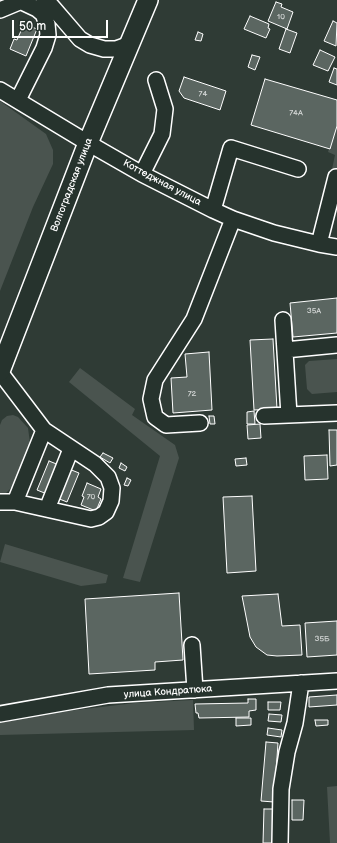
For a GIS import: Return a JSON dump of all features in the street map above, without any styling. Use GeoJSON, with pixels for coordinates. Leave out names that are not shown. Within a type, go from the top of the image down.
{"type":"FeatureCollection","features":[{"type":"Feature","properties":{"kind":"main road","name":"Волгоградская улица"},"geometry":{"type":"LineString","coordinates":[[0,372],[88,144],[148,0]]}},
{"type":"Feature","properties":{"kind":"street"},"geometry":{"type":"LineString","coordinates":[[44,0],[49,3],[80,39],[90,45],[104,49],[116,49],[130,44]]}},
{"type":"Feature","properties":{"kind":"street"},"geometry":{"type":"LineString","coordinates":[[0,10],[22,1],[43,14],[47,24],[48,35],[44,48],[18,100]]}},
{"type":"Feature","properties":{"kind":"street"},"geometry":{"type":"LineString","coordinates":[[142,174],[162,134],[165,109],[156,80]]}},
{"type":"Feature","properties":{"kind":"street","name":"Коттеджная улица"},"geometry":{"type":"LineString","coordinates":[[0,90],[88,144],[212,210],[274,234],[337,247]]}},
{"type":"Feature","properties":{"kind":"street"},"geometry":{"type":"LineString","coordinates":[[212,210],[231,148],[298,169]]}},
{"type":"Feature","properties":{"kind":"street"},"geometry":{"type":"LineString","coordinates":[[319,244],[336,177]]}},
{"type":"Feature","properties":{"kind":"street"},"geometry":{"type":"LineString","coordinates":[[200,422],[166,425],[155,417],[151,400],[155,380],[194,319],[233,219]]}},
{"type":"Feature","properties":{"kind":"street"},"geometry":{"type":"LineString","coordinates":[[283,320],[289,415]]}},
{"type":"Feature","properties":{"kind":"street"},"geometry":{"type":"LineString","coordinates":[[285,350],[337,345]]}},
{"type":"Feature","properties":{"kind":"street"},"geometry":{"type":"LineString","coordinates":[[0,372],[44,430],[95,464],[108,477],[112,488],[111,501],[106,512],[99,517],[91,519],[15,502],[0,502]]}},
{"type":"Feature","properties":{"kind":"street"},"geometry":{"type":"LineString","coordinates":[[264,416],[337,413]]}},
{"type":"Feature","properties":{"kind":"street"},"geometry":{"type":"LineString","coordinates":[[15,502],[44,430]]}},
{"type":"Feature","properties":{"kind":"street"},"geometry":{"type":"LineString","coordinates":[[47,509],[71,449]]}},
{"type":"Feature","properties":{"kind":"street"},"geometry":{"type":"LineString","coordinates":[[192,646],[194,690]]}},
{"type":"Feature","properties":{"kind":"street","name":"улица Кондратюка"},"geometry":{"type":"LineString","coordinates":[[0,714],[108,696],[337,681]]}},
{"type":"Feature","properties":{"kind":"street"},"geometry":{"type":"LineString","coordinates":[[280,843],[281,789],[287,752],[295,723],[301,683]]}},
{"type":"Feature","properties":{"kind":"shaded area"},"geometry":{"type":"Polygon","coordinates":[[[0,101],[46,134],[53,150],[53,164],[33,207],[0,291],[0,101]]]}},
{"type":"Feature","properties":{"kind":"shaded area"},"geometry":{"type":"Polygon","coordinates":[[[337,121],[337,190],[328,188],[335,155],[328,152],[337,121]]]}},
{"type":"Feature","properties":{"kind":"shaded area"},"geometry":{"type":"Polygon","coordinates":[[[337,359],[337,392],[312,394],[307,389],[305,365],[309,361],[337,359]]]}},
{"type":"Feature","properties":{"kind":"shaded area"},"geometry":{"type":"Polygon","coordinates":[[[80,368],[135,409],[132,415],[175,445],[179,458],[140,582],[123,578],[160,456],[69,382],[80,368]]]}},
{"type":"Feature","properties":{"kind":"shaded area"},"geometry":{"type":"Polygon","coordinates":[[[13,415],[18,417],[28,428],[30,443],[15,482],[4,495],[0,496],[0,425],[2,420],[7,416],[13,415]]]}},
{"type":"Feature","properties":{"kind":"shaded area"},"geometry":{"type":"Polygon","coordinates":[[[5,544],[108,575],[106,583],[81,586],[0,562],[5,544]]]}},
{"type":"Feature","properties":{"kind":"shaded area"},"geometry":{"type":"Polygon","coordinates":[[[193,700],[194,730],[0,735],[0,722],[51,713],[135,703],[193,700]]]}},
{"type":"Feature","properties":{"kind":"shaded area"},"geometry":{"type":"Polygon","coordinates":[[[337,786],[337,843],[330,843],[327,787],[337,786]]]}},
{"type":"Feature","properties":{"kind":"building"},"geometry":{"type":"Polygon","coordinates":[[[276,2],[282,4],[281,7],[293,12],[287,29],[268,21],[276,2]]]}},
{"type":"Feature","properties":{"kind":"building"},"geometry":{"type":"Polygon","coordinates":[[[250,16],[269,24],[268,28],[270,29],[266,38],[244,29],[250,16]]]}},
{"type":"Feature","properties":{"kind":"building"},"geometry":{"type":"Polygon","coordinates":[[[333,21],[337,23],[336,46],[324,41],[333,21]]]}},
{"type":"Feature","properties":{"kind":"building"},"geometry":{"type":"Polygon","coordinates":[[[24,24],[37,29],[26,56],[10,49],[14,39],[17,40],[24,24]]]}},
{"type":"Feature","properties":{"kind":"building"},"geometry":{"type":"Polygon","coordinates":[[[286,29],[297,33],[290,53],[279,49],[286,29]]]}},
{"type":"Feature","properties":{"kind":"building"},"geometry":{"type":"Polygon","coordinates":[[[198,32],[203,34],[201,41],[195,40],[198,32]]]}},
{"type":"Feature","properties":{"kind":"building"},"geometry":{"type":"Polygon","coordinates":[[[320,50],[335,57],[328,71],[313,65],[320,50]]]}},
{"type":"Feature","properties":{"kind":"building"},"geometry":{"type":"Polygon","coordinates":[[[252,55],[260,57],[255,70],[248,67],[252,55]]]}},
{"type":"Feature","properties":{"kind":"building"},"geometry":{"type":"Polygon","coordinates":[[[334,68],[337,69],[337,85],[329,82],[334,68]]]}},
{"type":"Feature","properties":{"kind":"building"},"geometry":{"type":"Polygon","coordinates":[[[184,77],[226,91],[220,110],[184,98],[179,91],[184,77]]]}},
{"type":"Feature","properties":{"kind":"building"},"geometry":{"type":"Polygon","coordinates":[[[265,79],[337,100],[337,126],[330,149],[251,125],[265,79]]]}},
{"type":"Feature","properties":{"kind":"building"},"geometry":{"type":"Polygon","coordinates":[[[337,298],[337,333],[293,337],[290,303],[337,298]]]}},
{"type":"Feature","properties":{"kind":"building"},"geometry":{"type":"Polygon","coordinates":[[[273,339],[277,409],[254,410],[250,340],[273,339]]]}},
{"type":"Feature","properties":{"kind":"building"},"geometry":{"type":"Polygon","coordinates":[[[209,352],[212,410],[173,413],[171,378],[187,377],[185,354],[209,352]]]}},
{"type":"Feature","properties":{"kind":"building"},"geometry":{"type":"Polygon","coordinates":[[[254,411],[255,424],[247,424],[247,412],[254,411]]]}},
{"type":"Feature","properties":{"kind":"building"},"geometry":{"type":"Polygon","coordinates":[[[209,416],[214,416],[215,424],[210,424],[209,416]]]}},
{"type":"Feature","properties":{"kind":"building"},"geometry":{"type":"Polygon","coordinates":[[[260,424],[261,438],[248,439],[247,425],[260,424]]]}},
{"type":"Feature","properties":{"kind":"building"},"geometry":{"type":"Polygon","coordinates":[[[329,430],[337,430],[337,465],[330,466],[329,430]]]}},
{"type":"Feature","properties":{"kind":"building"},"geometry":{"type":"Polygon","coordinates":[[[103,453],[113,458],[110,463],[100,457],[103,453]]]}},
{"type":"Feature","properties":{"kind":"building"},"geometry":{"type":"Polygon","coordinates":[[[327,455],[328,479],[305,480],[304,456],[327,455]]]}},
{"type":"Feature","properties":{"kind":"building"},"geometry":{"type":"Polygon","coordinates":[[[246,458],[247,465],[236,466],[235,459],[246,458]]]}},
{"type":"Feature","properties":{"kind":"building"},"geometry":{"type":"Polygon","coordinates":[[[49,461],[79,473],[67,502],[37,490],[49,461]]]}},
{"type":"Feature","properties":{"kind":"building"},"geometry":{"type":"Polygon","coordinates":[[[121,463],[127,467],[125,471],[119,468],[121,463]]]}},
{"type":"Feature","properties":{"kind":"building"},"geometry":{"type":"Polygon","coordinates":[[[127,478],[131,480],[128,486],[124,485],[127,478]]]}},
{"type":"Feature","properties":{"kind":"building"},"geometry":{"type":"Polygon","coordinates":[[[87,483],[101,489],[98,497],[101,499],[96,511],[81,505],[84,497],[82,496],[87,483]]]}},
{"type":"Feature","properties":{"kind":"building"},"geometry":{"type":"Polygon","coordinates":[[[252,496],[256,571],[227,573],[223,497],[252,496]]]}},
{"type":"Feature","properties":{"kind":"building"},"geometry":{"type":"Polygon","coordinates":[[[179,593],[183,660],[155,662],[155,670],[89,674],[85,599],[179,593]]]}},
{"type":"Feature","properties":{"kind":"building"},"geometry":{"type":"Polygon","coordinates":[[[278,594],[282,626],[300,625],[302,655],[267,655],[256,647],[250,637],[242,596],[278,594]]]}},
{"type":"Feature","properties":{"kind":"building"},"geometry":{"type":"Polygon","coordinates":[[[337,621],[337,655],[307,657],[305,623],[337,621]]]}},
{"type":"Feature","properties":{"kind":"building"},"geometry":{"type":"Polygon","coordinates":[[[337,695],[337,705],[309,707],[309,697],[337,695]]]}},
{"type":"Feature","properties":{"kind":"building"},"geometry":{"type":"Polygon","coordinates":[[[248,699],[256,699],[256,710],[249,711],[249,717],[199,718],[198,713],[196,713],[195,704],[248,703],[248,699]]]}},
{"type":"Feature","properties":{"kind":"building"},"geometry":{"type":"Polygon","coordinates":[[[268,702],[281,702],[280,710],[268,710],[268,702]]]}},
{"type":"Feature","properties":{"kind":"building"},"geometry":{"type":"Polygon","coordinates":[[[269,714],[282,715],[281,722],[268,721],[269,714]]]}},
{"type":"Feature","properties":{"kind":"building"},"geometry":{"type":"Polygon","coordinates":[[[236,718],[251,718],[251,725],[236,726],[236,718]]]}},
{"type":"Feature","properties":{"kind":"building"},"geometry":{"type":"Polygon","coordinates":[[[315,720],[328,720],[328,725],[316,726],[315,720]]]}},
{"type":"Feature","properties":{"kind":"building"},"geometry":{"type":"Polygon","coordinates":[[[268,728],[282,730],[281,737],[267,735],[268,728]]]}},
{"type":"Feature","properties":{"kind":"building"},"geometry":{"type":"Polygon","coordinates":[[[266,742],[278,743],[274,802],[261,801],[266,742]]]}},
{"type":"Feature","properties":{"kind":"building"},"geometry":{"type":"Polygon","coordinates":[[[292,800],[304,800],[303,820],[292,820],[292,800]]]}},
{"type":"Feature","properties":{"kind":"building"},"geometry":{"type":"Polygon","coordinates":[[[264,809],[274,809],[274,843],[263,843],[264,809]]]}}]}
